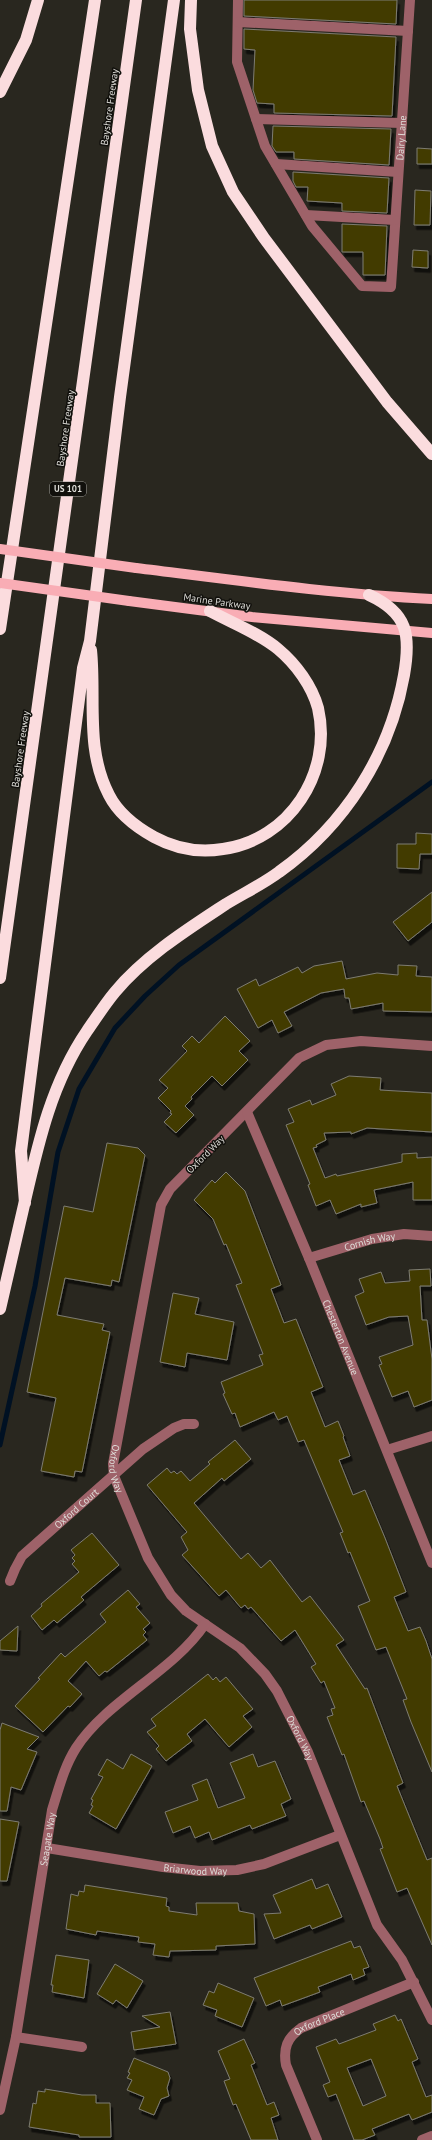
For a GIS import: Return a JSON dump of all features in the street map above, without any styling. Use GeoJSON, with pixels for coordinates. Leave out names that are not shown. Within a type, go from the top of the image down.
{"type":"FeatureCollection","features":[{"type":"Feature","properties":{"kind":"highway"},"geometry":{"type":"LineString","coordinates":[[0,92],[26,40],[38,0]]}},
{"type":"Feature","properties":{"kind":"highway"},"geometry":{"type":"LineString","coordinates":[[0,629],[95,0]]}},
{"type":"Feature","properties":{"kind":"highway","name":"Bayshore Freeway"},"geometry":{"type":"LineString","coordinates":[[0,978],[136,0]]}},
{"type":"Feature","properties":{"kind":"highway"},"geometry":{"type":"LineString","coordinates":[[24,1203],[20,1152],[82,676],[90,641],[120,397],[174,0]]}},
{"type":"Feature","properties":{"kind":"highway"},"geometry":{"type":"LineString","coordinates":[[190,0],[192,42],[198,90],[212,146],[233,192],[264,238],[383,396],[432,454]]}},
{"type":"Feature","properties":{"kind":"highway"},"geometry":{"type":"LineString","coordinates":[[0,1309],[40,1135],[58,1083],[85,1034],[116,991],[134,972],[177,938],[279,872],[331,826],[363,783],[377,758],[396,712],[407,660],[407,632],[401,620],[393,610],[383,602],[369,595]]}},
{"type":"Feature","properties":{"kind":"highway"},"geometry":{"type":"LineString","coordinates":[[90,641],[93,668],[94,749],[99,773],[110,796],[124,815],[136,825],[163,842],[187,850],[211,851],[234,848],[256,840],[276,828],[292,813],[306,794],[314,776],[319,755],[320,731],[318,708],[308,685],[296,666],[277,648],[210,611]]}},
{"type":"Feature","properties":{"kind":"main road"},"geometry":{"type":"LineString","coordinates":[[0,549],[267,585],[369,595],[432,599]]}},
{"type":"Feature","properties":{"kind":"main road","name":"Marine Parkway"},"geometry":{"type":"LineString","coordinates":[[0,583],[259,618],[432,633]]}},
{"type":"Feature","properties":{"kind":"street"},"geometry":{"type":"LineString","coordinates":[[238,0],[237,62],[265,146],[306,215],[395,220]]}},
{"type":"Feature","properties":{"kind":"street","name":"Dairy Lane"},"geometry":{"type":"LineString","coordinates":[[306,215],[312,226],[362,286],[391,287],[410,0]]}},
{"type":"Feature","properties":{"kind":"street"},"geometry":{"type":"LineString","coordinates":[[238,22],[408,31]]}},
{"type":"Feature","properties":{"kind":"street"},"geometry":{"type":"LineString","coordinates":[[256,118],[402,123]]}},
{"type":"Feature","properties":{"kind":"street"},"geometry":{"type":"LineString","coordinates":[[276,164],[398,172]]}},
{"type":"Feature","properties":{"kind":"street","name":"Oxford Way"},"geometry":{"type":"LineString","coordinates":[[414,1982],[402,1960],[377,1925],[308,1752],[277,1691],[265,1674],[240,1648],[186,1611],[170,1595],[148,1558],[114,1476],[113,1452],[161,1205],[170,1190],[299,1058],[326,1045],[361,1041],[432,1046]]}},
{"type":"Feature","properties":{"kind":"street","name":"Chesterton Avenue"},"geometry":{"type":"LineString","coordinates":[[247,1112],[309,1258],[432,1563]]}},
{"type":"Feature","properties":{"kind":"street","name":"Cornish Way"},"geometry":{"type":"LineString","coordinates":[[309,1258],[372,1239],[404,1234],[432,1236]]}},
{"type":"Feature","properties":{"kind":"street","name":"Oxford Court"},"geometry":{"type":"LineString","coordinates":[[10,1581],[22,1556],[143,1449],[174,1428],[184,1424],[194,1424]]}},
{"type":"Feature","properties":{"kind":"street"},"geometry":{"type":"LineString","coordinates":[[387,1450],[432,1436]]}},
{"type":"Feature","properties":{"kind":"street","name":"Seagate Way"},"geometry":{"type":"LineString","coordinates":[[0,2110],[16,2037],[52,1810],[63,1774],[77,1748],[94,1726],[191,1642],[205,1624]]}},
{"type":"Feature","properties":{"kind":"street","name":"Briarwood Way"},"geometry":{"type":"LineString","coordinates":[[46,1848],[163,1867],[200,1871],[238,1870],[264,1864],[340,1835]]}},
{"type":"Feature","properties":{"kind":"street"},"geometry":{"type":"LineString","coordinates":[[414,1982],[432,2020]]}},
{"type":"Feature","properties":{"kind":"street","name":"Oxford Place"},"geometry":{"type":"LineString","coordinates":[[317,2140],[286,2065],[284,2054],[287,2042],[292,2034],[301,2028],[414,1982]]}},
{"type":"Feature","properties":{"kind":"street"},"geometry":{"type":"LineString","coordinates":[[16,2037],[82,2048]]}},
{"type":"Feature","properties":{"kind":"street"},"geometry":{"type":"LineString","coordinates":[[422,2140],[432,2136]]}},
{"type":"Feature","properties":{"kind":"building"},"geometry":{"type":"Polygon","coordinates":[[[244,0],[397,0],[396,24],[244,16],[244,0]]]}},
{"type":"Feature","properties":{"kind":"building"},"geometry":{"type":"Polygon","coordinates":[[[244,29],[396,37],[392,116],[274,113],[274,104],[257,103],[253,90],[255,50],[244,49],[244,29]]]}},
{"type":"Feature","properties":{"kind":"building"},"geometry":{"type":"Polygon","coordinates":[[[273,126],[391,129],[389,165],[294,159],[294,152],[276,152],[272,146],[273,126]]]}},
{"type":"Feature","properties":{"kind":"building"},"geometry":{"type":"Polygon","coordinates":[[[417,148],[432,149],[432,164],[417,164],[417,148]]]}},
{"type":"Feature","properties":{"kind":"building"},"geometry":{"type":"Polygon","coordinates":[[[293,172],[389,178],[387,213],[342,211],[342,203],[307,201],[308,187],[296,187],[293,181],[293,172]]]}},
{"type":"Feature","properties":{"kind":"building"},"geometry":{"type":"Polygon","coordinates":[[[415,190],[431,191],[430,225],[414,225],[415,190]]]}},
{"type":"Feature","properties":{"kind":"building"},"geometry":{"type":"Polygon","coordinates":[[[342,224],[387,226],[385,275],[363,275],[363,252],[342,252],[342,224]]]}},
{"type":"Feature","properties":{"kind":"building"},"geometry":{"type":"Polygon","coordinates":[[[413,250],[428,251],[428,268],[412,267],[413,250]]]}},
{"type":"Feature","properties":{"kind":"building"},"geometry":{"type":"Polygon","coordinates":[[[416,833],[432,834],[432,854],[420,854],[419,869],[397,868],[397,844],[416,844],[416,833]]]}},
{"type":"Feature","properties":{"kind":"building"},"geometry":{"type":"Polygon","coordinates":[[[432,892],[432,922],[408,941],[393,922],[432,892]]]}},
{"type":"Feature","properties":{"kind":"building"},"geometry":{"type":"Polygon","coordinates":[[[342,961],[346,979],[377,973],[398,975],[398,965],[417,966],[416,976],[432,977],[432,1012],[383,1011],[383,1003],[351,1009],[349,998],[345,998],[344,989],[321,993],[284,1012],[292,1026],[278,1033],[272,1020],[258,1028],[237,989],[256,979],[259,986],[298,967],[302,973],[314,966],[342,961]]]}},
{"type":"Feature","properties":{"kind":"building"},"geometry":{"type":"Polygon","coordinates":[[[225,1016],[250,1041],[239,1051],[248,1060],[222,1086],[212,1076],[191,1097],[192,1099],[185,1106],[194,1115],[176,1133],[164,1122],[172,1114],[170,1113],[171,1111],[158,1098],[168,1088],[159,1080],[187,1051],[182,1046],[192,1036],[199,1043],[225,1016]]]}},
{"type":"Feature","properties":{"kind":"building"},"geometry":{"type":"Polygon","coordinates":[[[349,1076],[381,1078],[380,1090],[432,1093],[432,1132],[367,1128],[351,1134],[351,1132],[324,1133],[326,1140],[316,1145],[317,1147],[313,1148],[325,1178],[336,1174],[337,1176],[402,1162],[402,1154],[417,1153],[417,1158],[432,1157],[432,1200],[413,1200],[413,1182],[374,1190],[377,1203],[361,1207],[361,1204],[336,1214],[330,1200],[316,1206],[308,1185],[310,1184],[286,1125],[294,1122],[288,1109],[310,1100],[312,1105],[336,1095],[331,1084],[349,1076]]]}},
{"type":"Feature","properties":{"kind":"building"},"geometry":{"type":"Polygon","coordinates":[[[107,1143],[138,1148],[145,1155],[119,1282],[112,1280],[111,1286],[65,1278],[57,1315],[104,1324],[102,1330],[110,1332],[82,1472],[75,1471],[74,1477],[41,1471],[56,1398],[27,1392],[64,1206],[93,1212],[107,1143]]]}},
{"type":"Feature","properties":{"kind":"building"},"geometry":{"type":"Polygon","coordinates":[[[226,1172],[245,1191],[281,1285],[271,1289],[284,1323],[296,1319],[323,1387],[311,1392],[325,1427],[338,1421],[344,1436],[343,1437],[350,1456],[339,1460],[353,1495],[365,1490],[385,1538],[406,1592],[394,1597],[408,1631],[420,1627],[426,1641],[432,1659],[432,1772],[411,1722],[403,1700],[407,1699],[386,1647],[376,1650],[358,1606],[370,1601],[350,1552],[348,1553],[340,1533],[343,1532],[304,1440],[298,1442],[287,1416],[278,1420],[274,1412],[240,1427],[235,1413],[232,1414],[223,1394],[225,1393],[221,1382],[263,1365],[259,1355],[263,1354],[236,1285],[242,1283],[226,1244],[224,1245],[213,1219],[194,1200],[212,1180],[215,1183],[226,1172]]]}},
{"type":"Feature","properties":{"kind":"building"},"geometry":{"type":"Polygon","coordinates":[[[430,1269],[431,1286],[420,1286],[422,1320],[427,1320],[432,1359],[432,1400],[414,1407],[408,1391],[392,1397],[379,1365],[382,1364],[379,1357],[413,1345],[408,1316],[389,1317],[366,1325],[355,1296],[364,1292],[359,1279],[381,1272],[385,1283],[410,1281],[409,1270],[430,1269]]]}},
{"type":"Feature","properties":{"kind":"building"},"geometry":{"type":"Polygon","coordinates":[[[173,1293],[199,1298],[195,1314],[234,1322],[227,1360],[187,1353],[185,1367],[160,1362],[173,1293]]]}},
{"type":"Feature","properties":{"kind":"building"},"geometry":{"type":"Polygon","coordinates":[[[235,1440],[251,1459],[224,1481],[222,1478],[194,1503],[241,1559],[248,1553],[261,1568],[270,1560],[302,1602],[310,1596],[344,1640],[336,1645],[365,1689],[367,1688],[403,1783],[397,1786],[427,1860],[432,1858],[432,1945],[407,1888],[397,1892],[380,1849],[383,1848],[380,1839],[364,1801],[361,1802],[344,1754],[342,1755],[327,1717],[333,1715],[331,1709],[335,1708],[324,1681],[321,1683],[311,1667],[316,1664],[295,1630],[281,1641],[251,1607],[248,1609],[245,1605],[241,1608],[226,1590],[219,1596],[182,1555],[188,1550],[181,1537],[187,1532],[147,1485],[167,1468],[171,1473],[174,1471],[177,1474],[181,1471],[190,1481],[210,1464],[208,1462],[235,1440]]]}},
{"type":"Feature","properties":{"kind":"building"},"geometry":{"type":"Polygon","coordinates":[[[92,1533],[119,1565],[81,1597],[84,1600],[57,1623],[54,1620],[42,1630],[31,1616],[42,1606],[41,1604],[79,1572],[72,1564],[75,1561],[72,1558],[75,1555],[71,1550],[92,1533]]]}},
{"type":"Feature","properties":{"kind":"building"},"geometry":{"type":"Polygon","coordinates":[[[128,1590],[140,1604],[136,1607],[150,1623],[143,1629],[146,1632],[143,1635],[147,1640],[107,1672],[105,1671],[99,1676],[86,1661],[68,1681],[82,1694],[43,1732],[15,1706],[61,1653],[65,1657],[106,1622],[100,1614],[128,1590]]]}},
{"type":"Feature","properties":{"kind":"building"},"geometry":{"type":"Polygon","coordinates":[[[18,1626],[17,1651],[0,1650],[0,1641],[18,1626]]]}},
{"type":"Feature","properties":{"kind":"building"},"geometry":{"type":"Polygon","coordinates":[[[208,1674],[213,1680],[216,1677],[220,1682],[226,1677],[253,1709],[243,1716],[252,1727],[229,1747],[205,1719],[187,1734],[192,1741],[166,1761],[156,1749],[159,1746],[147,1732],[156,1726],[151,1719],[208,1674]]]}},
{"type":"Feature","properties":{"kind":"building"},"geometry":{"type":"Polygon","coordinates":[[[2,1723],[39,1737],[27,1749],[37,1752],[21,1790],[11,1787],[7,1811],[0,1811],[0,1730],[2,1723]]]}},
{"type":"Feature","properties":{"kind":"building"},"geometry":{"type":"Polygon","coordinates":[[[131,1754],[152,1766],[116,1829],[89,1813],[93,1806],[91,1805],[93,1800],[91,1799],[103,1777],[98,1775],[107,1759],[123,1769],[131,1754]]]}},
{"type":"Feature","properties":{"kind":"building"},"geometry":{"type":"Polygon","coordinates":[[[253,1754],[258,1767],[275,1761],[291,1799],[281,1804],[286,1816],[252,1829],[250,1825],[212,1840],[209,1832],[195,1838],[190,1826],[173,1833],[165,1812],[198,1800],[192,1785],[207,1779],[218,1808],[245,1798],[230,1763],[253,1754]]]}},
{"type":"Feature","properties":{"kind":"building"},"geometry":{"type":"Polygon","coordinates":[[[0,1819],[19,1822],[7,1881],[0,1881],[0,1819]]]}},
{"type":"Feature","properties":{"kind":"building"},"geometry":{"type":"Polygon","coordinates":[[[312,1879],[316,1889],[328,1884],[342,1917],[312,1929],[310,1925],[274,1939],[264,1914],[281,1913],[273,1895],[312,1879]]]}},
{"type":"Feature","properties":{"kind":"building"},"geometry":{"type":"Polygon","coordinates":[[[85,1885],[167,1898],[166,1906],[169,1907],[169,1911],[197,1915],[196,1903],[238,1903],[239,1911],[254,1914],[255,1944],[216,1946],[216,1950],[170,1951],[169,1957],[153,1955],[155,1944],[138,1942],[139,1937],[97,1931],[96,1935],[66,1929],[71,1894],[78,1896],[79,1891],[84,1892],[85,1885]]]}},
{"type":"Feature","properties":{"kind":"building"},"geometry":{"type":"Polygon","coordinates":[[[351,1941],[354,1948],[360,1946],[369,1967],[363,1969],[365,1975],[353,1980],[351,1974],[318,1987],[320,1992],[282,2006],[280,2000],[266,2006],[254,1978],[351,1941]]]}},
{"type":"Feature","properties":{"kind":"building"},"geometry":{"type":"Polygon","coordinates":[[[56,1955],[89,1960],[84,1998],[52,1992],[53,1985],[51,1985],[56,1955]]]}},
{"type":"Feature","properties":{"kind":"building"},"geometry":{"type":"Polygon","coordinates":[[[115,1964],[143,1981],[127,2008],[116,2000],[113,2004],[97,1994],[115,1964]]]}},
{"type":"Feature","properties":{"kind":"building"},"geometry":{"type":"Polygon","coordinates":[[[218,1983],[254,1998],[242,2027],[215,2016],[217,2010],[203,2005],[209,1991],[214,1993],[218,1983]]]}},
{"type":"Feature","properties":{"kind":"building"},"geometry":{"type":"Polygon","coordinates":[[[170,2012],[176,2044],[134,2050],[131,2032],[160,2027],[142,2016],[170,2012]]]}},
{"type":"Feature","properties":{"kind":"building"},"geometry":{"type":"Polygon","coordinates":[[[395,2015],[398,2021],[401,2019],[418,2059],[412,2062],[426,2097],[432,2095],[432,2112],[412,2120],[409,2114],[372,2129],[375,2135],[362,2140],[354,2140],[336,2094],[328,2097],[323,2085],[330,2082],[316,2047],[336,2039],[339,2044],[376,2030],[373,2024],[395,2015]],[[371,2059],[347,2068],[363,2106],[386,2096],[371,2059]]]}},
{"type":"Feature","properties":{"kind":"building"},"geometry":{"type":"Polygon","coordinates":[[[244,2039],[255,2063],[251,2065],[267,2105],[274,2102],[279,2115],[271,2118],[278,2140],[251,2140],[236,2104],[233,2105],[224,2081],[230,2079],[218,2051],[244,2039]]]}},
{"type":"Feature","properties":{"kind":"building"},"geometry":{"type":"Polygon","coordinates":[[[134,2058],[168,2072],[170,2078],[167,2088],[169,2096],[161,2099],[154,2115],[139,2109],[144,2097],[127,2090],[132,2080],[127,2078],[130,2073],[128,2072],[134,2058]]]}},
{"type":"Feature","properties":{"kind":"building"},"geometry":{"type":"Polygon","coordinates":[[[45,2089],[82,2095],[96,2095],[96,2103],[110,2103],[111,2137],[79,2137],[79,2135],[29,2127],[33,2103],[36,2104],[38,2091],[45,2092],[45,2089]]]}},
{"type":"Feature","properties":{"kind":"waterway"},"geometry":{"type":"LineString","coordinates":[[0,1445],[35,1286],[58,1152],[79,1089],[115,1028],[145,996],[179,965],[432,782]]}}]}
